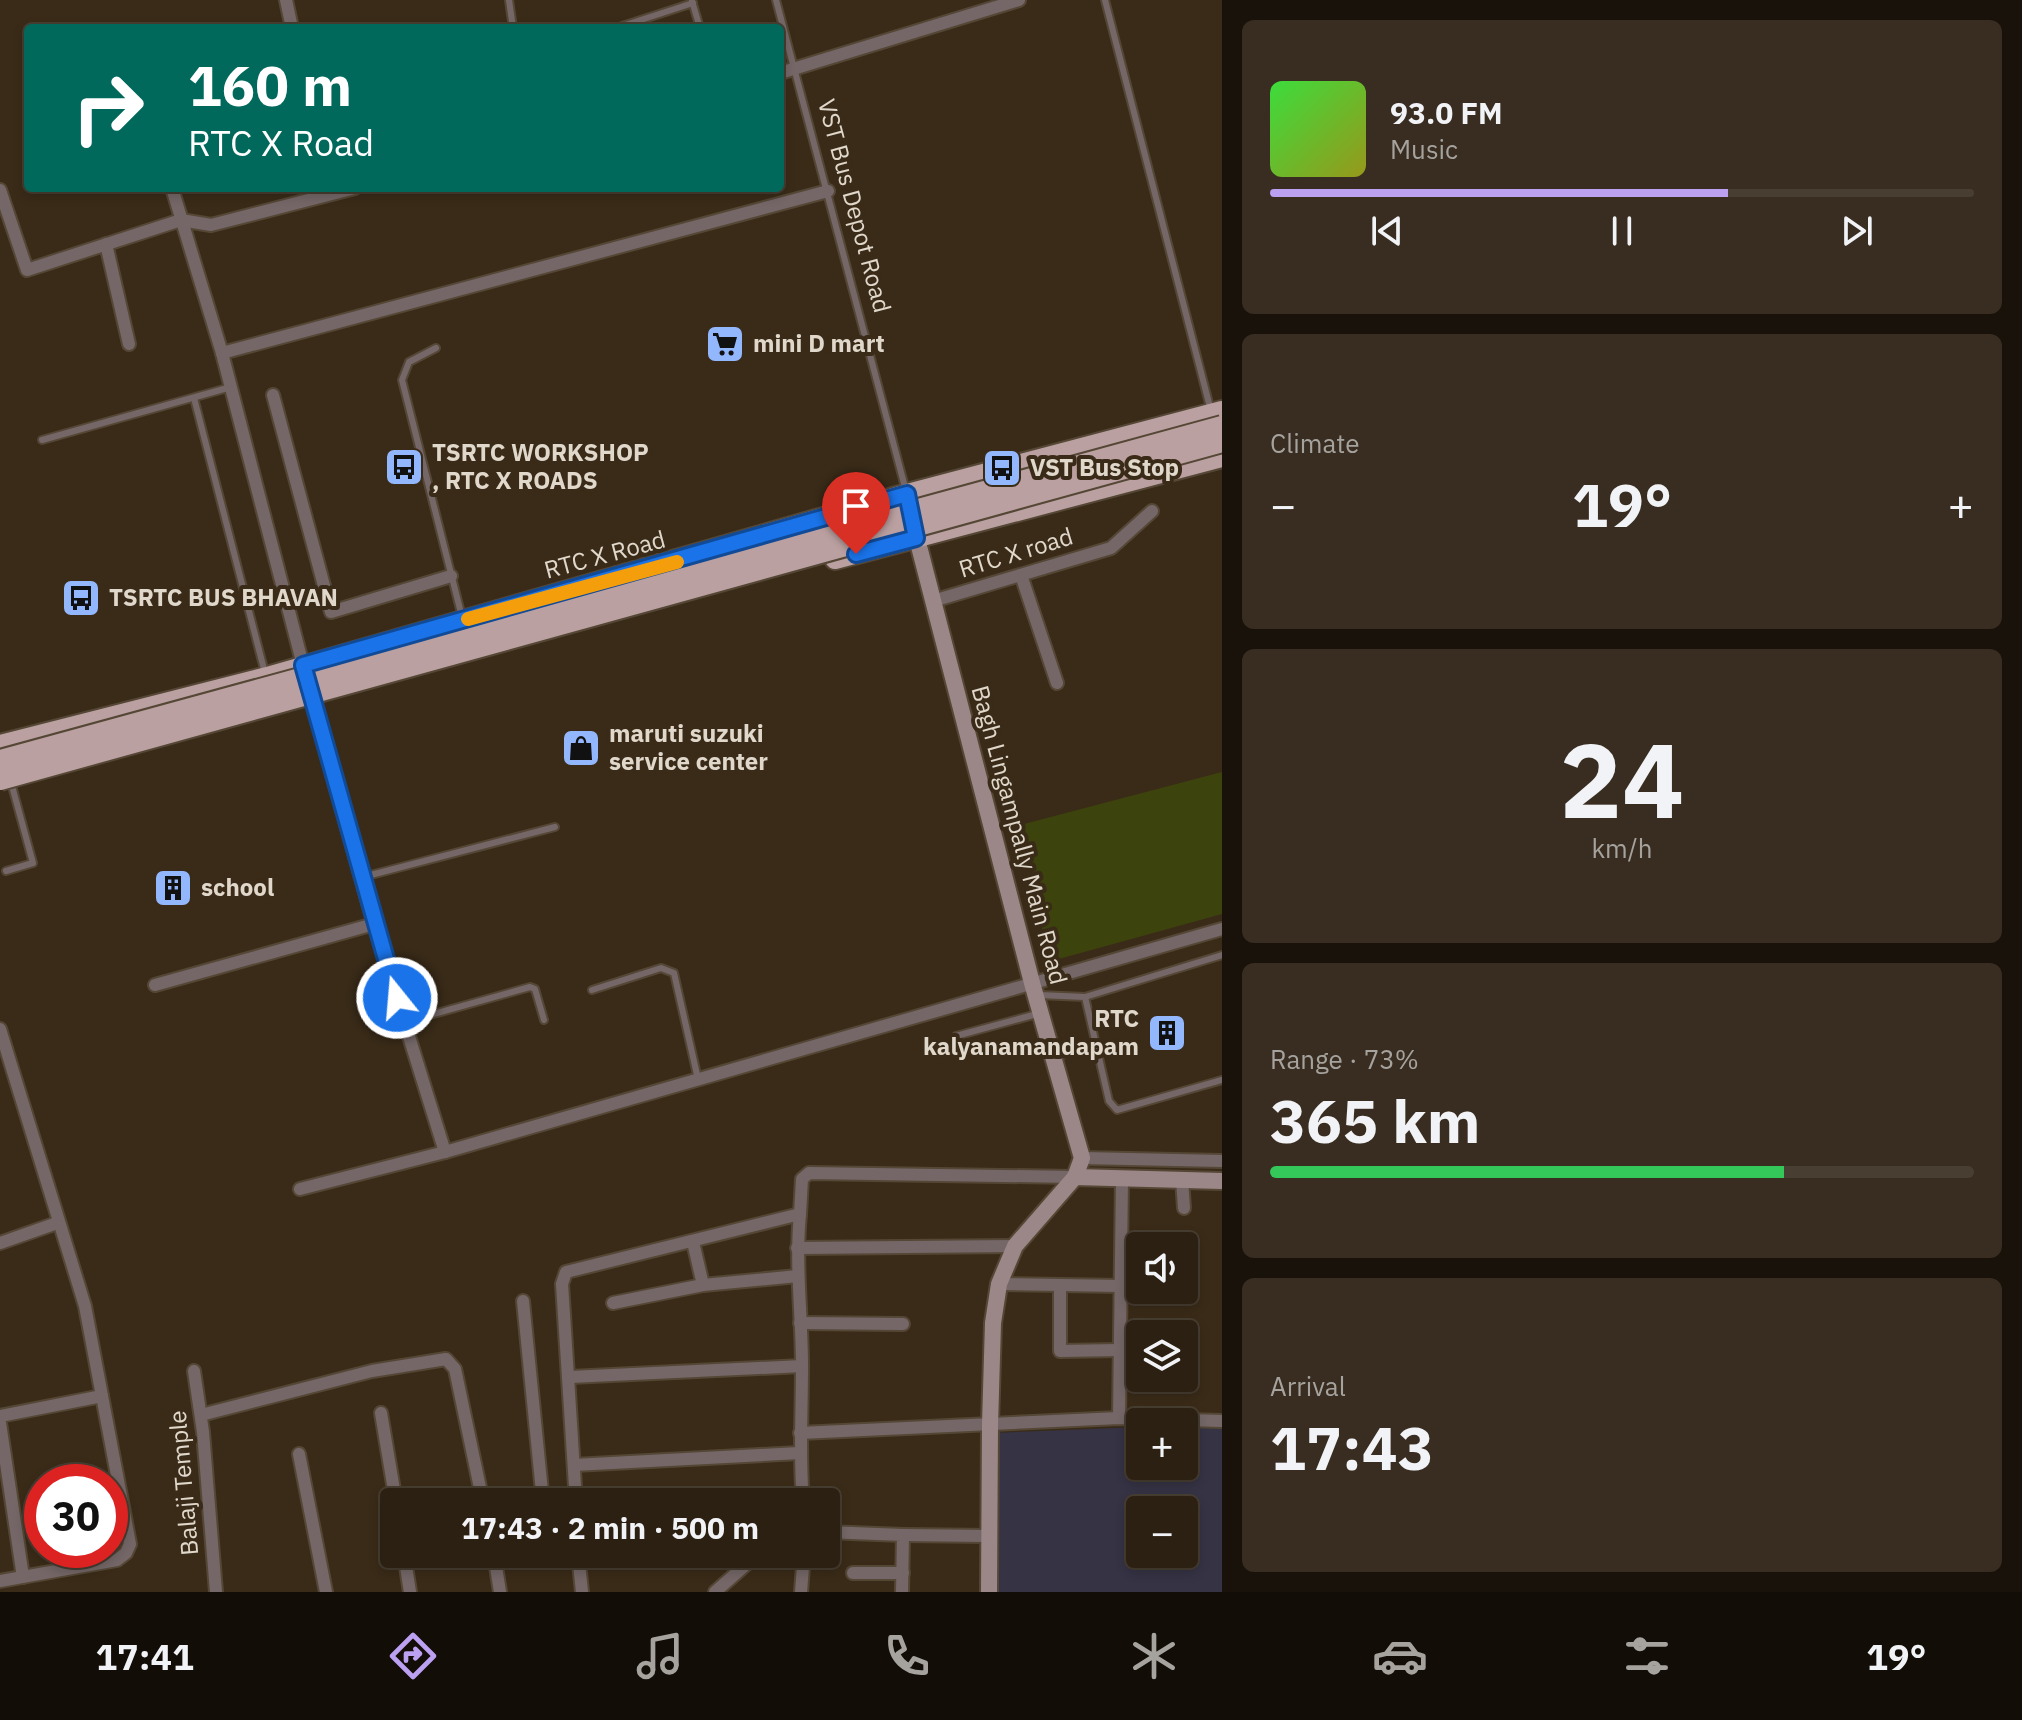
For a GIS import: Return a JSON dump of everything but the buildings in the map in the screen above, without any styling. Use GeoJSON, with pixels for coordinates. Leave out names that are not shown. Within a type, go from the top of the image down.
{"type":"FeatureCollection","features":[{"type":"Feature","properties":{"kind":"main road","name":"RTC X Road"},"geometry":{"type":"LineString","coordinates":[[0,745],[267,677],[907,494],[1219,417]]}},
{"type":"Feature","properties":{"kind":"main road"},"geometry":{"type":"LineString","coordinates":[[0,760],[1219,417]]}},
{"type":"Feature","properties":{"kind":"main road"},"geometry":{"type":"LineString","coordinates":[[4,785],[1222,442]]}},
{"type":"Feature","properties":{"kind":"main road","name":"RTC X Road"},"geometry":{"type":"LineString","coordinates":[[4,785],[1222,457]]}},
{"type":"Feature","properties":{"kind":"street"},"geometry":{"type":"LineString","coordinates":[[286,0],[291,24]]}},
{"type":"Feature","properties":{"kind":"street"},"geometry":{"type":"LineString","coordinates":[[784,72],[1019,0]]}},
{"type":"Feature","properties":{"kind":"street"},"geometry":{"type":"LineString","coordinates":[[0,190],[27,270],[181,220],[211,225],[328,192]]}},
{"type":"Feature","properties":{"kind":"street"},"geometry":{"type":"LineString","coordinates":[[222,353],[828,191]]}},
{"type":"Feature","properties":{"kind":"street"},"geometry":{"type":"LineString","coordinates":[[173,192],[222,353],[311,702],[374,924],[445,1152]]}},
{"type":"Feature","properties":{"kind":"street"},"geometry":{"type":"LineString","coordinates":[[106,244],[129,344]]}},
{"type":"Feature","properties":{"kind":"street"},"geometry":{"type":"LineString","coordinates":[[273,395],[331,612],[451,576]]}},
{"type":"Feature","properties":{"kind":"street","name":"Bagh Lingampally Main Road"},"geometry":{"type":"LineString","coordinates":[[907,494],[1040,1013],[1082,1158]]}},
{"type":"Feature","properties":{"kind":"street","name":"RTC X Road"},"geometry":{"type":"LineString","coordinates":[[1111,548],[1152,511]]}},
{"type":"Feature","properties":{"kind":"street","name":"RTC X road"},"geometry":{"type":"LineString","coordinates":[[933,601],[1111,548]]}},
{"type":"Feature","properties":{"kind":"street"},"geometry":{"type":"LineString","coordinates":[[1021,575],[1057,683]]}},
{"type":"Feature","properties":{"kind":"street"},"geometry":{"type":"LineString","coordinates":[[155,985],[374,924]]}},
{"type":"Feature","properties":{"kind":"street"},"geometry":{"type":"LineString","coordinates":[[300,1189],[445,1152],[698,1079],[1034,989],[1222,929]]}},
{"type":"Feature","properties":{"kind":"street"},"geometry":{"type":"LineString","coordinates":[[0,1029],[57,1223],[85,1306],[130,1544],[126,1553],[117,1560],[0,1581]]}},
{"type":"Feature","properties":{"kind":"street"},"geometry":{"type":"LineString","coordinates":[[989,1592],[993,1323],[999,1284],[1015,1246],[1075,1177],[1082,1158],[1222,1161]]}},
{"type":"Feature","properties":{"kind":"street"},"geometry":{"type":"LineString","coordinates":[[802,1488],[799,1453],[802,1366],[797,1248],[802,1179],[809,1173],[1222,1181]]}},
{"type":"Feature","properties":{"kind":"street"},"geometry":{"type":"LineString","coordinates":[[1119,1418],[1122,1178]]}},
{"type":"Feature","properties":{"kind":"street"},"geometry":{"type":"LineString","coordinates":[[1182,1180],[1184,1208]]}},
{"type":"Feature","properties":{"kind":"street"},"geometry":{"type":"LineString","coordinates":[[575,1488],[563,1275],[800,1214]]}},
{"type":"Feature","properties":{"kind":"street"},"geometry":{"type":"LineString","coordinates":[[0,1243],[57,1223]]}},
{"type":"Feature","properties":{"kind":"street"},"geometry":{"type":"LineString","coordinates":[[693,1242],[703,1285]]}},
{"type":"Feature","properties":{"kind":"street"},"geometry":{"type":"LineString","coordinates":[[797,1248],[1015,1246]]}},
{"type":"Feature","properties":{"kind":"street"},"geometry":{"type":"LineString","coordinates":[[613,1303],[703,1285],[798,1276]]}},
{"type":"Feature","properties":{"kind":"street"},"geometry":{"type":"LineString","coordinates":[[999,1284],[1121,1286]]}},
{"type":"Feature","properties":{"kind":"street"},"geometry":{"type":"LineString","coordinates":[[1060,1287],[1060,1351],[1120,1350]]}},
{"type":"Feature","properties":{"kind":"street"},"geometry":{"type":"LineString","coordinates":[[523,1301],[542,1488]]}},
{"type":"Feature","properties":{"kind":"street"},"geometry":{"type":"LineString","coordinates":[[800,1323],[903,1324]]}},
{"type":"Feature","properties":{"kind":"street"},"geometry":{"type":"LineString","coordinates":[[201,1415],[372,1371],[446,1359],[455,1369],[480,1488]]}},
{"type":"Feature","properties":{"kind":"street"},"geometry":{"type":"LineString","coordinates":[[570,1377],[802,1366]]}},
{"type":"Feature","properties":{"kind":"street","name":"Balaji Temple"},"geometry":{"type":"LineString","coordinates":[[194,1371],[201,1415],[216,1592]]}},
{"type":"Feature","properties":{"kind":"street"},"geometry":{"type":"LineString","coordinates":[[0,1416],[102,1396]]}},
{"type":"Feature","properties":{"kind":"street"},"geometry":{"type":"LineString","coordinates":[[381,1413],[394,1488]]}},
{"type":"Feature","properties":{"kind":"street"},"geometry":{"type":"LineString","coordinates":[[800,1433],[1119,1418],[1222,1421]]}},
{"type":"Feature","properties":{"kind":"street"},"geometry":{"type":"LineString","coordinates":[[0,1423],[23,1577]]}},
{"type":"Feature","properties":{"kind":"street"},"geometry":{"type":"LineString","coordinates":[[574,1465],[799,1453]]}},
{"type":"Feature","properties":{"kind":"street"},"geometry":{"type":"LineString","coordinates":[[299,1454],[326,1592]]}},
{"type":"Feature","properties":{"kind":"street"},"geometry":{"type":"LineString","coordinates":[[840,1533],[989,1536]]}},
{"type":"Feature","properties":{"kind":"street"},"geometry":{"type":"LineString","coordinates":[[902,1592],[903,1535]]}},
{"type":"Feature","properties":{"kind":"street"},"geometry":{"type":"LineString","coordinates":[[406,1568],[410,1592]]}},
{"type":"Feature","properties":{"kind":"street"},"geometry":{"type":"LineString","coordinates":[[498,1568],[500,1592]]}},
{"type":"Feature","properties":{"kind":"street"},"geometry":{"type":"LineString","coordinates":[[579,1568],[582,1592]]}},
{"type":"Feature","properties":{"kind":"street"},"geometry":{"type":"LineString","coordinates":[[715,1592],[742,1568]]}},
{"type":"Feature","properties":{"kind":"street"},"geometry":{"type":"LineString","coordinates":[[801,1592],[803,1568]]}},
{"type":"Feature","properties":{"kind":"street"},"geometry":{"type":"LineString","coordinates":[[853,1573],[903,1573]]}},
{"type":"Feature","properties":{"kind":"lane"},"geometry":{"type":"LineString","coordinates":[[509,0],[512,24]]}},
{"type":"Feature","properties":{"kind":"lane","name":"VST Bus Depot Road"},"geometry":{"type":"LineString","coordinates":[[776,0],[783,24]]}},
{"type":"Feature","properties":{"kind":"lane"},"geometry":{"type":"LineString","coordinates":[[1105,0],[1219,417]]}},
{"type":"Feature","properties":{"kind":"lane"},"geometry":{"type":"LineString","coordinates":[[628,24],[693,2],[699,24]]}},
{"type":"Feature","properties":{"kind":"lane","name":"VST Bus Depot Road"},"geometry":{"type":"LineString","coordinates":[[784,29],[907,494]]}},
{"type":"Feature","properties":{"kind":"lane"},"geometry":{"type":"LineString","coordinates":[[436,348],[409,362],[402,380],[463,621]]}},
{"type":"Feature","properties":{"kind":"lane"},"geometry":{"type":"LineString","coordinates":[[42,440],[231,387]]}},
{"type":"Feature","properties":{"kind":"lane"},"geometry":{"type":"LineString","coordinates":[[194,398],[267,677]]}},
{"type":"Feature","properties":{"kind":"lane"},"geometry":{"type":"LineString","coordinates":[[4,785],[33,863],[6,871]]}},
{"type":"Feature","properties":{"kind":"lane"},"geometry":{"type":"LineString","coordinates":[[363,877],[555,827]]}},
{"type":"Feature","properties":{"kind":"lane"},"geometry":{"type":"LineString","coordinates":[[1034,989],[1085,997],[1222,955]]}},
{"type":"Feature","properties":{"kind":"lane"},"geometry":{"type":"LineString","coordinates":[[592,990],[661,968],[674,973],[698,1079]]}},
{"type":"Feature","properties":{"kind":"lane"},"geometry":{"type":"LineString","coordinates":[[405,1022],[530,987],[535,989],[544,1020]]}},
{"type":"Feature","properties":{"kind":"lane"},"geometry":{"type":"LineString","coordinates":[[1085,997],[1109,1101],[1117,1110],[1222,1080]]}},
{"type":"Feature","properties":{"kind":"lane"},"geometry":{"type":"LineString","coordinates":[[956,1036],[1040,1013]]}},
{"type":"Feature","properties":{"kind":"lane"},"geometry":{"type":"LineString","coordinates":[[1053,1057],[1097,1047]]}},
{"type":"Feature","properties":{"kind":"shaded area"},"geometry":{"type":"Polygon","coordinates":[[[1222,1424],[1222,1592],[995,1592],[994,1433],[1126,1428],[1126,1480],[1198,1480],[1198,1425],[1222,1424]]]}},
{"type":"Feature","properties":{"kind":"green space"},"geometry":{"type":"Polygon","coordinates":[[[1222,772],[1222,914],[1048,962],[1024,824],[1222,772]]]}},
{"type":"Feature","properties":{"kind":"slow traffic"},"geometry":{"type":"LineString","coordinates":[[468,619],[677,562]]}},
{"type":"Feature","properties":{"kind":"place","name":"mini D mart"},"geometry":{"type":"Point","coordinates":[725,344]}},
{"type":"Feature","properties":{"kind":"place","name":"TSRTC WORKSHOP , RTC X ROADS"},"geometry":{"type":"Point","coordinates":[404,467]}},
{"type":"Feature","properties":{"kind":"place","name":"VST Bus Stop"},"geometry":{"type":"Point","coordinates":[1002,468]}},
{"type":"Feature","properties":{"kind":"place","name":"TSRTC BUS BHAVAN"},"geometry":{"type":"Point","coordinates":[81,598]}},
{"type":"Feature","properties":{"kind":"place","name":"maruti suzuki service center"},"geometry":{"type":"Point","coordinates":[581,748]}},
{"type":"Feature","properties":{"kind":"place","name":"school"},"geometry":{"type":"Point","coordinates":[173,888]}},
{"type":"Feature","properties":{"kind":"place","name":"RTC kalyanamandapam"},"geometry":{"type":"Point","coordinates":[1167,1033]}},
{"type":"Feature","properties":{"kind":"route"},"geometry":{"type":"LineString","coordinates":[[397,998],[303,665],[695,557],[907,494],[916,538],[856,554]]}}]}
